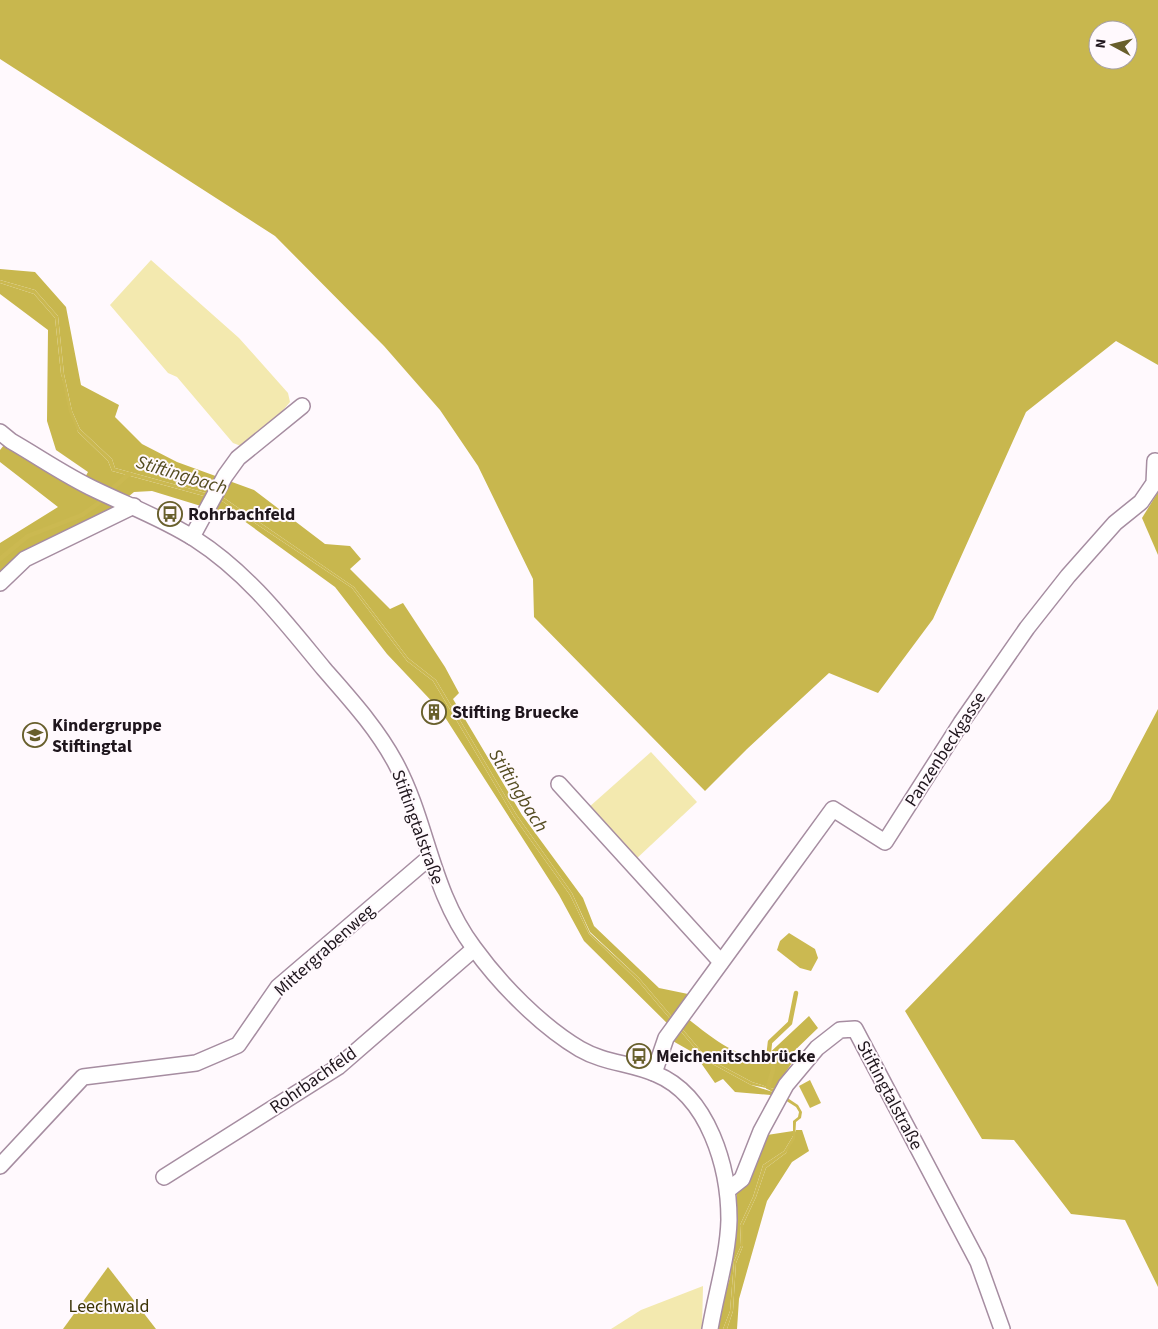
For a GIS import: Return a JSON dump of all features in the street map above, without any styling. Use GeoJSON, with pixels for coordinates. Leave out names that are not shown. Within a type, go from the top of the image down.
{"type":"FeatureCollection","features":[{"type":"Feature","properties":{"kind":"street"},"geometry":{"type":"LineString","coordinates":[[192,537],[218,489],[238,458],[302,406]]}},
{"type":"Feature","properties":{"kind":"street","name":"Stiftingtalstraße"},"geometry":{"type":"LineString","coordinates":[[0,432],[11,441],[94,490],[134,506],[192,537],[243,576],[262,595],[378,732],[410,794],[439,886],[451,911],[474,948],[500,979],[552,1030],[589,1054],[654,1073],[682,1090],[703,1118],[722,1164],[728,1190],[729,1223],[710,1329]]}},
{"type":"Feature","properties":{"kind":"street","name":"Panzenbeckgasse"},"geometry":{"type":"LineString","coordinates":[[654,1073],[666,1038],[833,809],[885,842],[961,723],[1027,628],[1068,576],[1115,523],[1141,502],[1154,483],[1154,461]]}},
{"type":"Feature","properties":{"kind":"street"},"geometry":{"type":"LineString","coordinates":[[0,582],[26,559],[134,506]]}},
{"type":"Feature","properties":{"kind":"street"},"geometry":{"type":"LineString","coordinates":[[559,784],[721,962]]}},
{"type":"Feature","properties":{"kind":"street","name":"Mittergrabenweg"},"geometry":{"type":"LineString","coordinates":[[0,1166],[83,1077],[196,1063],[238,1045],[278,987],[430,857]]}},
{"type":"Feature","properties":{"kind":"street","name":"Rohrbachfeld"},"geometry":{"type":"LineString","coordinates":[[164,1177],[338,1066],[474,948]]}},
{"type":"Feature","properties":{"kind":"street","name":"Stiftingtalstraße"},"geometry":{"type":"LineString","coordinates":[[728,1190],[742,1179],[761,1131],[786,1085],[817,1048],[840,1030],[855,1029],[978,1262],[1002,1329]]}},
{"type":"Feature","properties":{"kind":"shaded area"},"geometry":{"type":"Polygon","coordinates":[[[151,260],[239,338],[288,393],[290,402],[274,421],[241,446],[233,443],[177,377],[168,373],[110,305],[151,260]]]}},
{"type":"Feature","properties":{"kind":"shaded area","name":"Stiftingbach"},"geometry":{"type":"Polygon","coordinates":[[[0,280],[35,290],[58,316],[64,374],[72,411],[80,429],[112,459],[115,468],[224,498],[354,587],[408,658],[436,680],[516,814],[572,893],[590,933],[639,978],[707,1058],[752,1082],[774,1089],[798,1105],[802,1112],[801,1118],[796,1122],[795,1139],[786,1153],[766,1168],[756,1197],[743,1225],[743,1246],[736,1263],[733,1311],[727,1329],[723,1329],[730,1311],[734,1261],[741,1246],[740,1225],[753,1197],[763,1165],[784,1151],[793,1136],[793,1121],[798,1117],[799,1112],[796,1107],[766,1088],[751,1085],[705,1060],[638,981],[589,934],[570,895],[514,817],[433,681],[407,661],[352,588],[222,501],[112,471],[108,461],[78,432],[69,412],[61,374],[55,318],[34,294],[0,283],[0,280]]]}},
{"type":"Feature","properties":{"kind":"shaded area"},"geometry":{"type":"Polygon","coordinates":[[[651,752],[697,802],[635,860],[588,808],[651,752]]]}},
{"type":"Feature","properties":{"kind":"shaded area"},"geometry":{"type":"Polygon","coordinates":[[[789,933],[815,949],[818,958],[811,971],[800,968],[777,950],[780,941],[789,933]]]}},
{"type":"Feature","properties":{"kind":"shaded area"},"geometry":{"type":"Polygon","coordinates":[[[810,1080],[821,1103],[810,1108],[799,1086],[810,1080]]]}},
{"type":"Feature","properties":{"kind":"shaded area"},"geometry":{"type":"Polygon","coordinates":[[[703,1286],[702,1329],[611,1329],[641,1310],[703,1286]]]}},
{"type":"Feature","properties":{"kind":"green space"},"geometry":{"type":"Polygon","coordinates":[[[0,0],[1158,0],[1158,365],[1116,341],[1026,412],[933,619],[878,693],[829,673],[705,791],[534,617],[533,579],[478,466],[440,410],[384,346],[275,236],[0,59],[0,0]]]}},
{"type":"Feature","properties":{"kind":"green space"},"geometry":{"type":"Polygon","coordinates":[[[0,269],[35,272],[66,307],[81,385],[119,405],[115,417],[142,444],[177,462],[254,490],[325,544],[350,546],[361,559],[350,569],[390,609],[403,603],[445,667],[459,693],[453,699],[522,815],[583,898],[594,926],[659,988],[688,994],[677,1010],[729,1048],[763,1059],[809,1016],[818,1028],[789,1056],[794,1060],[774,1089],[752,1082],[707,1058],[639,978],[590,932],[572,893],[516,814],[436,680],[408,658],[354,587],[224,498],[115,468],[112,459],[80,429],[72,411],[64,374],[58,316],[35,290],[0,280],[0,269]]]}},
{"type":"Feature","properties":{"kind":"green space"},"geometry":{"type":"Polygon","coordinates":[[[0,283],[34,294],[55,318],[61,374],[78,432],[108,461],[112,471],[222,501],[352,588],[407,661],[433,681],[514,817],[570,895],[589,934],[638,981],[705,1060],[751,1085],[773,1092],[771,1095],[735,1092],[723,1079],[715,1083],[694,1053],[671,1040],[676,1032],[584,941],[559,895],[441,711],[387,654],[335,587],[240,518],[152,491],[134,492],[105,516],[22,552],[0,572],[0,543],[58,507],[0,462],[0,450],[4,445],[78,490],[88,472],[56,450],[47,421],[48,330],[0,294],[0,283]]]}},
{"type":"Feature","properties":{"kind":"green space"},"geometry":{"type":"Polygon","coordinates":[[[1158,492],[1158,555],[1142,518],[1158,492]]]}},
{"type":"Feature","properties":{"kind":"green space"},"geometry":{"type":"Polygon","coordinates":[[[1158,709],[1158,1287],[1125,1220],[1071,1214],[1014,1140],[982,1139],[905,1011],[1110,800],[1158,709]]]}},
{"type":"Feature","properties":{"kind":"green space"},"geometry":{"type":"Polygon","coordinates":[[[796,1130],[802,1130],[809,1151],[792,1162],[767,1201],[739,1299],[737,1329],[727,1329],[733,1311],[736,1263],[743,1246],[743,1225],[756,1197],[766,1168],[786,1153],[796,1130]]]}},
{"type":"Feature","properties":{"kind":"green space"},"geometry":{"type":"Polygon","coordinates":[[[793,1131],[793,1136],[784,1151],[763,1165],[753,1197],[740,1225],[741,1246],[734,1261],[730,1311],[723,1329],[716,1329],[730,1277],[737,1190],[767,1135],[793,1131]]]}},
{"type":"Feature","properties":{"kind":"green space","name":"Leechwald"},"geometry":{"type":"Polygon","coordinates":[[[108,1267],[156,1329],[63,1329],[108,1267]]]}},
{"type":"Feature","properties":{"kind":"waterway"},"geometry":{"type":"LineString","coordinates":[[113,488],[129,474]]}},
{"type":"Feature","properties":{"kind":"waterway"},"geometry":{"type":"LineString","coordinates":[[0,559],[28,536],[82,515],[103,500]]}},
{"type":"Feature","properties":{"kind":"waterway"},"geometry":{"type":"LineString","coordinates":[[768,1087],[773,1070],[772,1056],[769,1051],[770,1042],[790,1023],[796,993]]}},
{"type":"Feature","properties":{"kind":"place","name":"Rohrbachfeld"},"geometry":{"type":"Point","coordinates":[170,514]}},
{"type":"Feature","properties":{"kind":"place","name":"Stifting Bruecke"},"geometry":{"type":"Point","coordinates":[434,712]}},
{"type":"Feature","properties":{"kind":"place","name":"Kindergruppe Stiftingtal"},"geometry":{"type":"Point","coordinates":[35,735]}},
{"type":"Feature","properties":{"kind":"place","name":"Meichenitschbrücke"},"geometry":{"type":"Point","coordinates":[639,1056]}}]}
